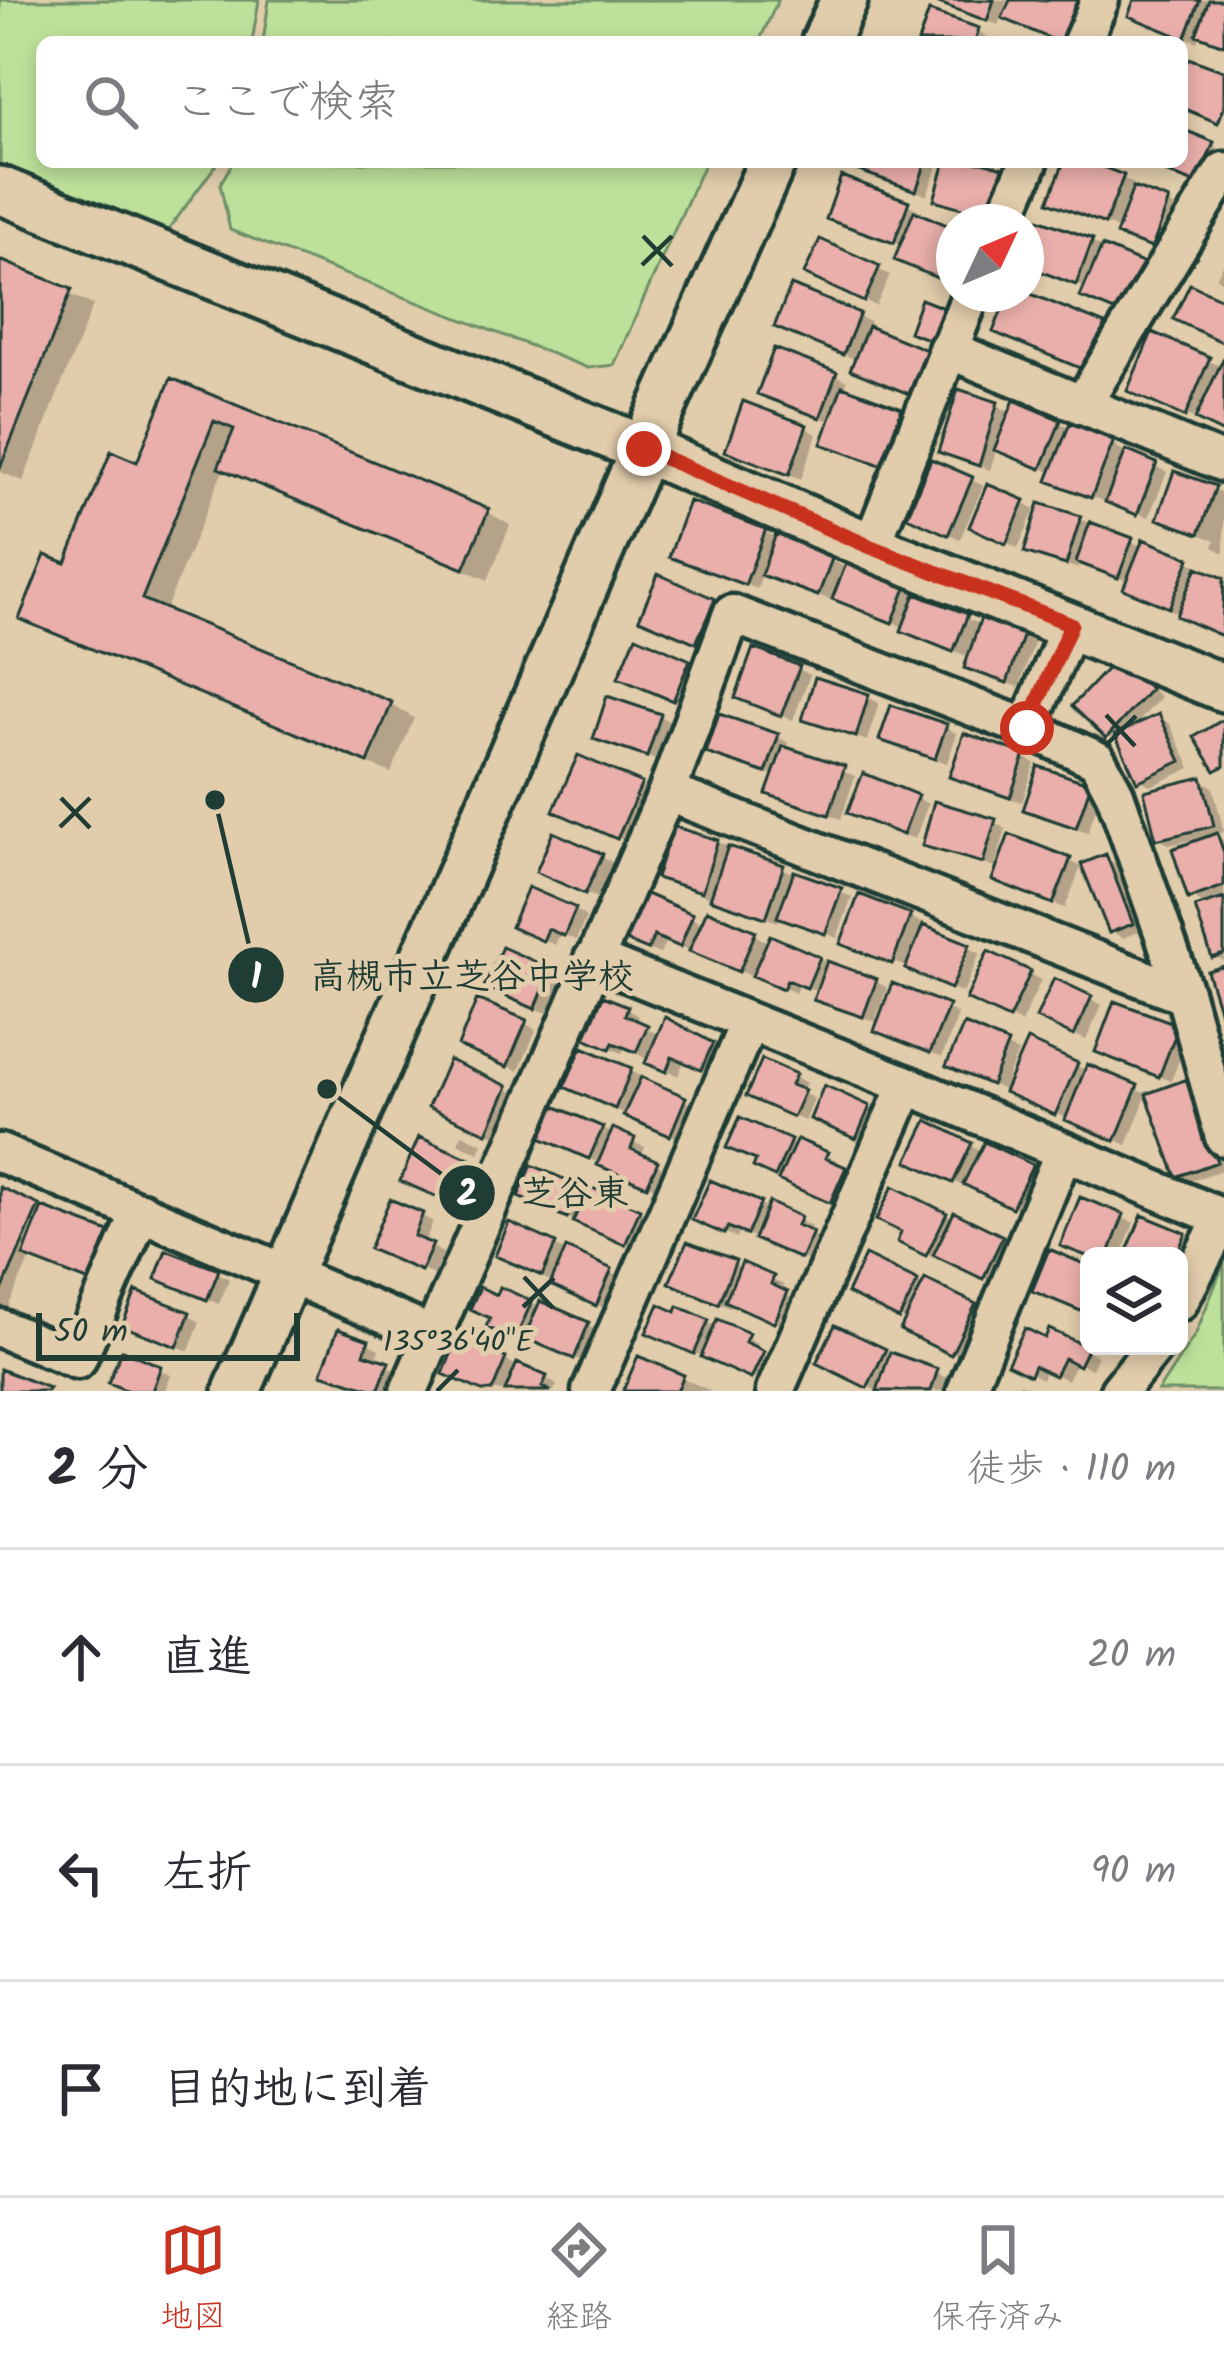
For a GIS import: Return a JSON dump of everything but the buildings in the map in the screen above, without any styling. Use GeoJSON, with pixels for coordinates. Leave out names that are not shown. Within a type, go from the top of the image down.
{"type":"FeatureCollection","features":[{"type":"Feature","properties":{"kind":"street"},"geometry":{"type":"LineString","coordinates":[[828,36],[844,0]]}},
{"type":"Feature","properties":{"kind":"street"},"geometry":{"type":"LineString","coordinates":[[1085,36],[1100,0]]}},
{"type":"Feature","properties":{"kind":"street"},"geometry":{"type":"LineString","coordinates":[[237,1391],[769,168]]}},
{"type":"Feature","properties":{"kind":"street"},"geometry":{"type":"LineString","coordinates":[[1011,204],[1026,168]]}},
{"type":"Feature","properties":{"kind":"street"},"geometry":{"type":"LineString","coordinates":[[1082,405],[1224,171]]}},
{"type":"Feature","properties":{"kind":"street"},"geometry":{"type":"LineString","coordinates":[[0,190],[1224,688]]}},
{"type":"Feature","properties":{"kind":"street"},"geometry":{"type":"LineString","coordinates":[[871,547],[963,312]]}},
{"type":"Feature","properties":{"kind":"street"},"geometry":{"type":"LineString","coordinates":[[947,350],[1224,463]]}},
{"type":"Feature","properties":{"kind":"street"},"geometry":{"type":"LineString","coordinates":[[409,1391],[667,792],[732,614],[1027,728],[1096,760],[1115,794],[1185,995],[1224,1137]]}},
{"type":"Feature","properties":{"kind":"street"},"geometry":{"type":"LineString","coordinates":[[1027,728],[1071,624]]}},
{"type":"Feature","properties":{"kind":"street"},"geometry":{"type":"LineString","coordinates":[[667,792],[1185,995]]}},
{"type":"Feature","properties":{"kind":"street"},"geometry":{"type":"LineString","coordinates":[[593,959],[1224,1217],[1188,1285]]}},
{"type":"Feature","properties":{"kind":"street"},"geometry":{"type":"LineString","coordinates":[[591,1391],[749,1022]]}},
{"type":"Feature","properties":{"kind":"street"},"geometry":{"type":"LineString","coordinates":[[775,1391],[907,1085]]}},
{"type":"Feature","properties":{"kind":"street"},"geometry":{"type":"LineString","coordinates":[[966,1391],[1064,1151]]}},
{"type":"Feature","properties":{"kind":"street"},"geometry":{"type":"LineString","coordinates":[[0,1153],[435,1336]]}},
{"type":"Feature","properties":{"kind":"street"},"geometry":{"type":"LineString","coordinates":[[0,1328],[70,1376],[141,1211]]}},
{"type":"Feature","properties":{"kind":"street"},"geometry":{"type":"LineString","coordinates":[[1119,1391],[1148,1355]]}},
{"type":"Feature","properties":{"kind":"green space"},"geometry":{"type":"Polygon","coordinates":[[[0,0],[259,0],[253,36],[36,36],[36,168],[214,168],[167,232],[0,165],[0,0]]]}},
{"type":"Feature","properties":{"kind":"green space"},"geometry":{"type":"Polygon","coordinates":[[[269,0],[778,0],[762,36],[264,36],[269,0]]]}},
{"type":"Feature","properties":{"kind":"green space"},"geometry":{"type":"Polygon","coordinates":[[[229,168],[702,168],[614,365],[588,368],[230,230],[220,184],[229,168]]]}},
{"type":"Feature","properties":{"kind":"green space"},"geometry":{"type":"Polygon","coordinates":[[[1224,1263],[1224,1391],[1158,1391],[1182,1355],[1188,1355],[1224,1263]]]}},
{"type":"Feature","properties":{"kind":"place","name":"高槻市立芝谷中学校"},"geometry":{"type":"Point","coordinates":[215,800]}},
{"type":"Feature","properties":{"kind":"place","name":"芝谷東"},"geometry":{"type":"Point","coordinates":[327,1089]}},
{"type":"Feature","properties":{"kind":"route"},"geometry":{"type":"LineString","coordinates":[[644,449],[871,547],[1071,624],[1027,728]]}}]}
